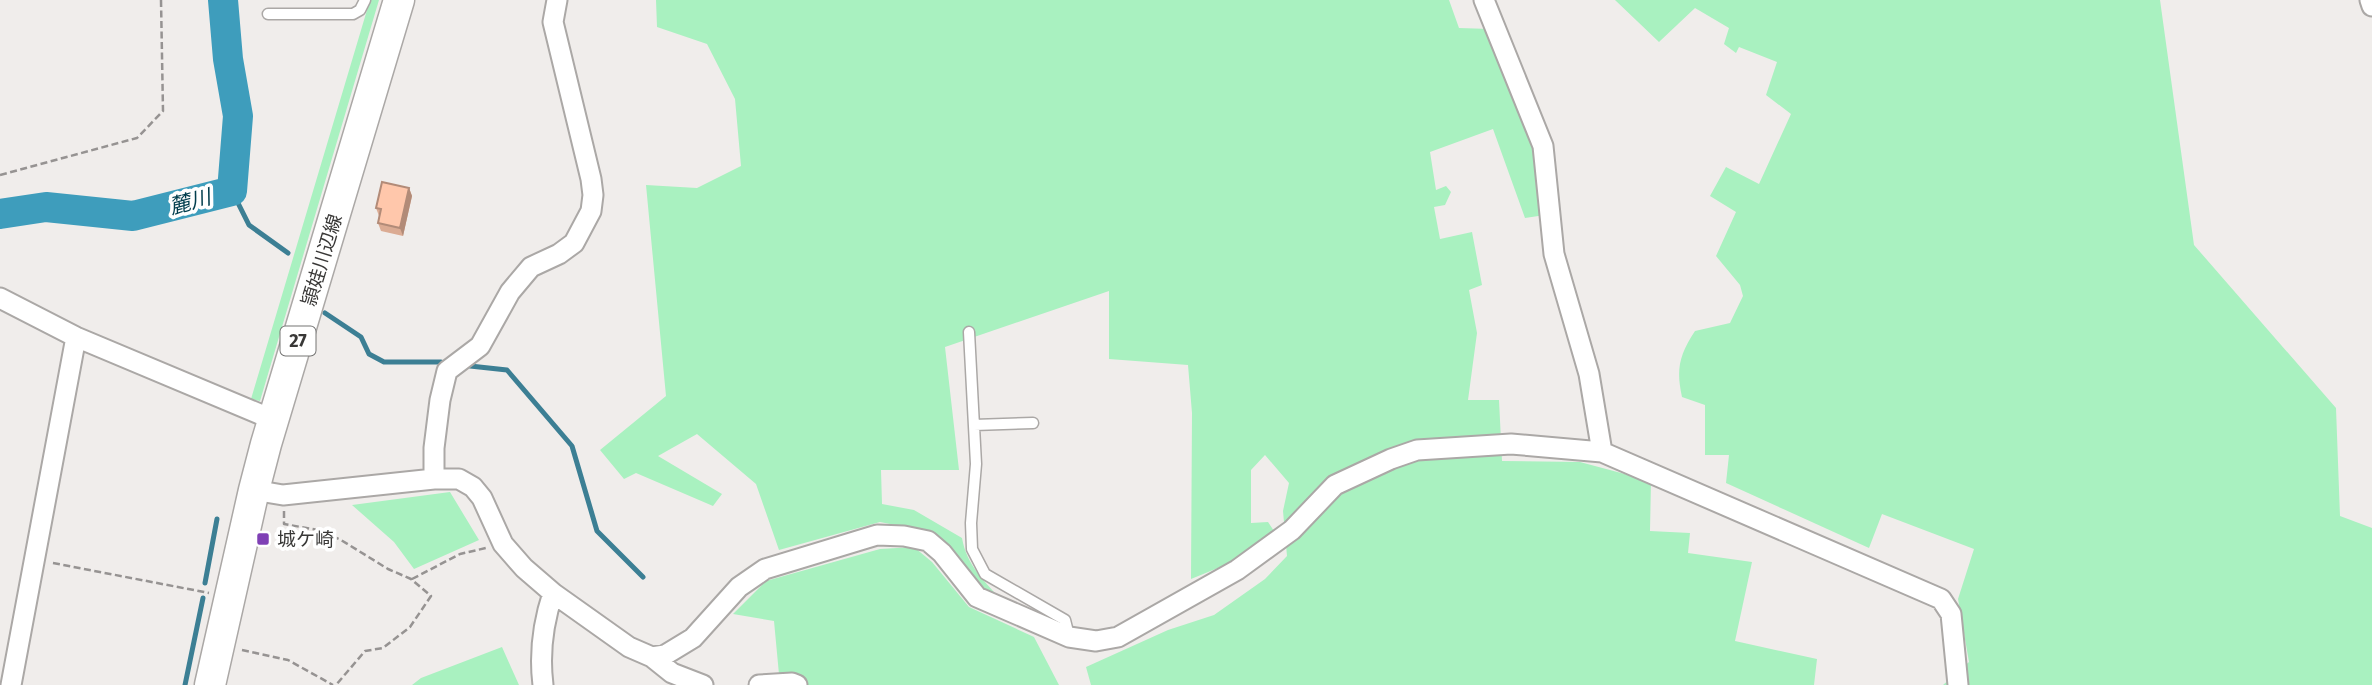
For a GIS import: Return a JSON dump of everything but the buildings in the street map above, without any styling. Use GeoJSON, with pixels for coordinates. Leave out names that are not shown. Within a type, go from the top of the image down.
{"type":"FeatureCollection","features":[{"type":"Feature","properties":{"kind":"main road","name":"頴娃川辺線"},"geometry":{"type":"LineString","coordinates":[[210,685],[254,490],[399,0]]}},
{"type":"Feature","properties":{"kind":"street"},"geometry":{"type":"LineString","coordinates":[[434,479],[434,449],[440,400],[447,371],[480,346],[510,292],[531,267],[559,254],[574,243],[591,211],[591,179],[553,22],[556,0]]}},
{"type":"Feature","properties":{"kind":"street"},"geometry":{"type":"LineString","coordinates":[[1484,0],[1543,146],[1554,254],[1590,374],[1602,452]]}},
{"type":"Feature","properties":{"kind":"street"},"geometry":{"type":"LineString","coordinates":[[2370,0],[2372,6]]}},
{"type":"Feature","properties":{"kind":"street"},"geometry":{"type":"LineString","coordinates":[[0,298],[76,337],[274,420]]}},
{"type":"Feature","properties":{"kind":"street"},"geometry":{"type":"LineString","coordinates":[[11,685],[76,337]]}},
{"type":"Feature","properties":{"kind":"street"},"geometry":{"type":"LineString","coordinates":[[652,657],[665,655],[693,638],[739,587],[765,569],[877,535],[904,536],[928,541],[942,553],[977,597],[1069,637],[1097,640],[1118,637],[1237,570],[1292,530],[1335,485],[1391,459],[1418,450],[1511,444],[1602,452],[1941,599],[1951,614],[1958,685]]}},
{"type":"Feature","properties":{"kind":"street"},"geometry":{"type":"LineString","coordinates":[[254,490],[283,495],[434,479],[459,479],[472,487],[482,498],[503,544],[524,568],[553,593],[629,647],[652,657],[672,673],[703,685]]}},
{"type":"Feature","properties":{"kind":"street"},"geometry":{"type":"LineString","coordinates":[[543,685],[540,664],[544,621],[553,593]]}},
{"type":"Feature","properties":{"kind":"street"},"geometry":{"type":"LineString","coordinates":[[759,685],[797,685]]}},
{"type":"Feature","properties":{"kind":"lane"},"geometry":{"type":"LineString","coordinates":[[268,14],[353,14],[360,10],[365,0]]}},
{"type":"Feature","properties":{"kind":"lane"},"geometry":{"type":"LineString","coordinates":[[970,332],[976,464],[971,523],[972,549],[985,574],[1065,620],[1069,637]]}},
{"type":"Feature","properties":{"kind":"lane"},"geometry":{"type":"LineString","coordinates":[[974,425],[1033,424]]}},
{"type":"Feature","properties":{"kind":"path"},"geometry":{"type":"LineString","coordinates":[[0,175],[137,138],[163,111],[162,0]]}},
{"type":"Feature","properties":{"kind":"path"},"geometry":{"type":"LineString","coordinates":[[218,645],[288,660],[335,685],[365,651],[383,648],[410,627],[431,596],[411,579],[388,569],[341,540],[318,530],[284,524],[283,495]]}},
{"type":"Feature","properties":{"kind":"path"},"geometry":{"type":"LineString","coordinates":[[411,579],[460,554],[503,544]]}},
{"type":"Feature","properties":{"kind":"path"},"geometry":{"type":"LineString","coordinates":[[35,560],[229,597]]}},
{"type":"Feature","properties":{"kind":"green space"},"geometry":{"type":"Polygon","coordinates":[[[370,0],[379,0],[260,401],[251,399],[370,0]]]}},
{"type":"Feature","properties":{"kind":"green space"},"geometry":{"type":"Polygon","coordinates":[[[656,0],[1449,0],[1459,28],[1491,29],[1527,123],[1545,215],[1525,218],[1493,129],[1430,152],[1436,190],[1446,186],[1451,192],[1445,205],[1434,207],[1440,239],[1472,232],[1482,285],[1469,290],[1477,333],[1468,400],[1499,400],[1502,461],[1580,462],[1651,481],[1650,531],[1690,533],[1688,553],[1752,562],[1735,641],[1817,659],[1814,685],[1091,685],[1086,667],[1168,630],[1214,615],[1265,579],[1287,556],[1283,511],[1289,483],[1265,455],[1251,470],[1251,523],[1268,522],[1274,531],[1235,561],[1191,579],[1192,413],[1188,365],[1109,359],[1109,291],[945,347],[959,470],[881,470],[882,504],[914,510],[962,538],[972,565],[1002,601],[981,590],[925,531],[880,522],[779,550],[756,484],[697,434],[658,456],[722,494],[713,506],[636,473],[624,479],[600,450],[666,396],[646,185],[697,188],[741,166],[735,99],[707,44],[657,27],[656,0]]]}},
{"type":"Feature","properties":{"kind":"green space"},"geometry":{"type":"Polygon","coordinates":[[[1615,0],[2160,0],[2194,245],[2336,408],[2340,516],[2372,528],[2372,685],[1943,685],[1969,662],[1958,599],[1974,549],[1882,514],[1869,548],[1726,483],[1729,455],[1705,455],[1705,405],[1682,397],[1680,363],[1695,331],[1730,323],[1743,296],[1740,285],[1716,256],[1736,212],[1710,196],[1726,167],[1759,184],[1791,114],[1766,95],[1777,62],[1739,47],[1736,53],[1724,44],[1729,28],[1695,8],[1659,42],[1615,0]]]}},
{"type":"Feature","properties":{"kind":"green space"},"geometry":{"type":"Polygon","coordinates":[[[450,492],[479,540],[414,569],[394,542],[352,505],[450,492]]]}},
{"type":"Feature","properties":{"kind":"green space"},"geometry":{"type":"Polygon","coordinates":[[[914,547],[932,562],[969,607],[1034,637],[1059,685],[780,685],[774,621],[733,614],[766,581],[880,549],[914,547]]]}},
{"type":"Feature","properties":{"kind":"green space"},"geometry":{"type":"Polygon","coordinates":[[[502,647],[519,685],[412,685],[421,678],[502,647]]]}},
{"type":"Feature","properties":{"kind":"waterway","name":"麓川"},"geometry":{"type":"LineString","coordinates":[[0,214],[46,207],[133,216],[232,191],[238,116],[228,59],[223,0]]}},
{"type":"Feature","properties":{"kind":"waterway"},"geometry":{"type":"LineString","coordinates":[[232,191],[249,225],[288,253]]}},
{"type":"Feature","properties":{"kind":"waterway"},"geometry":{"type":"LineString","coordinates":[[325,313],[361,337],[369,354],[384,362],[441,362]]}},
{"type":"Feature","properties":{"kind":"waterway"},"geometry":{"type":"LineString","coordinates":[[470,366],[507,370],[572,446],[597,531],[643,577]]}},
{"type":"Feature","properties":{"kind":"waterway"},"geometry":{"type":"LineString","coordinates":[[205,583],[217,519]]}},
{"type":"Feature","properties":{"kind":"waterway"},"geometry":{"type":"LineString","coordinates":[[185,685],[203,598]]}},
{"type":"Feature","properties":{"kind":"place","name":"城ケ崎"},"geometry":{"type":"Point","coordinates":[263,539]}}]}
